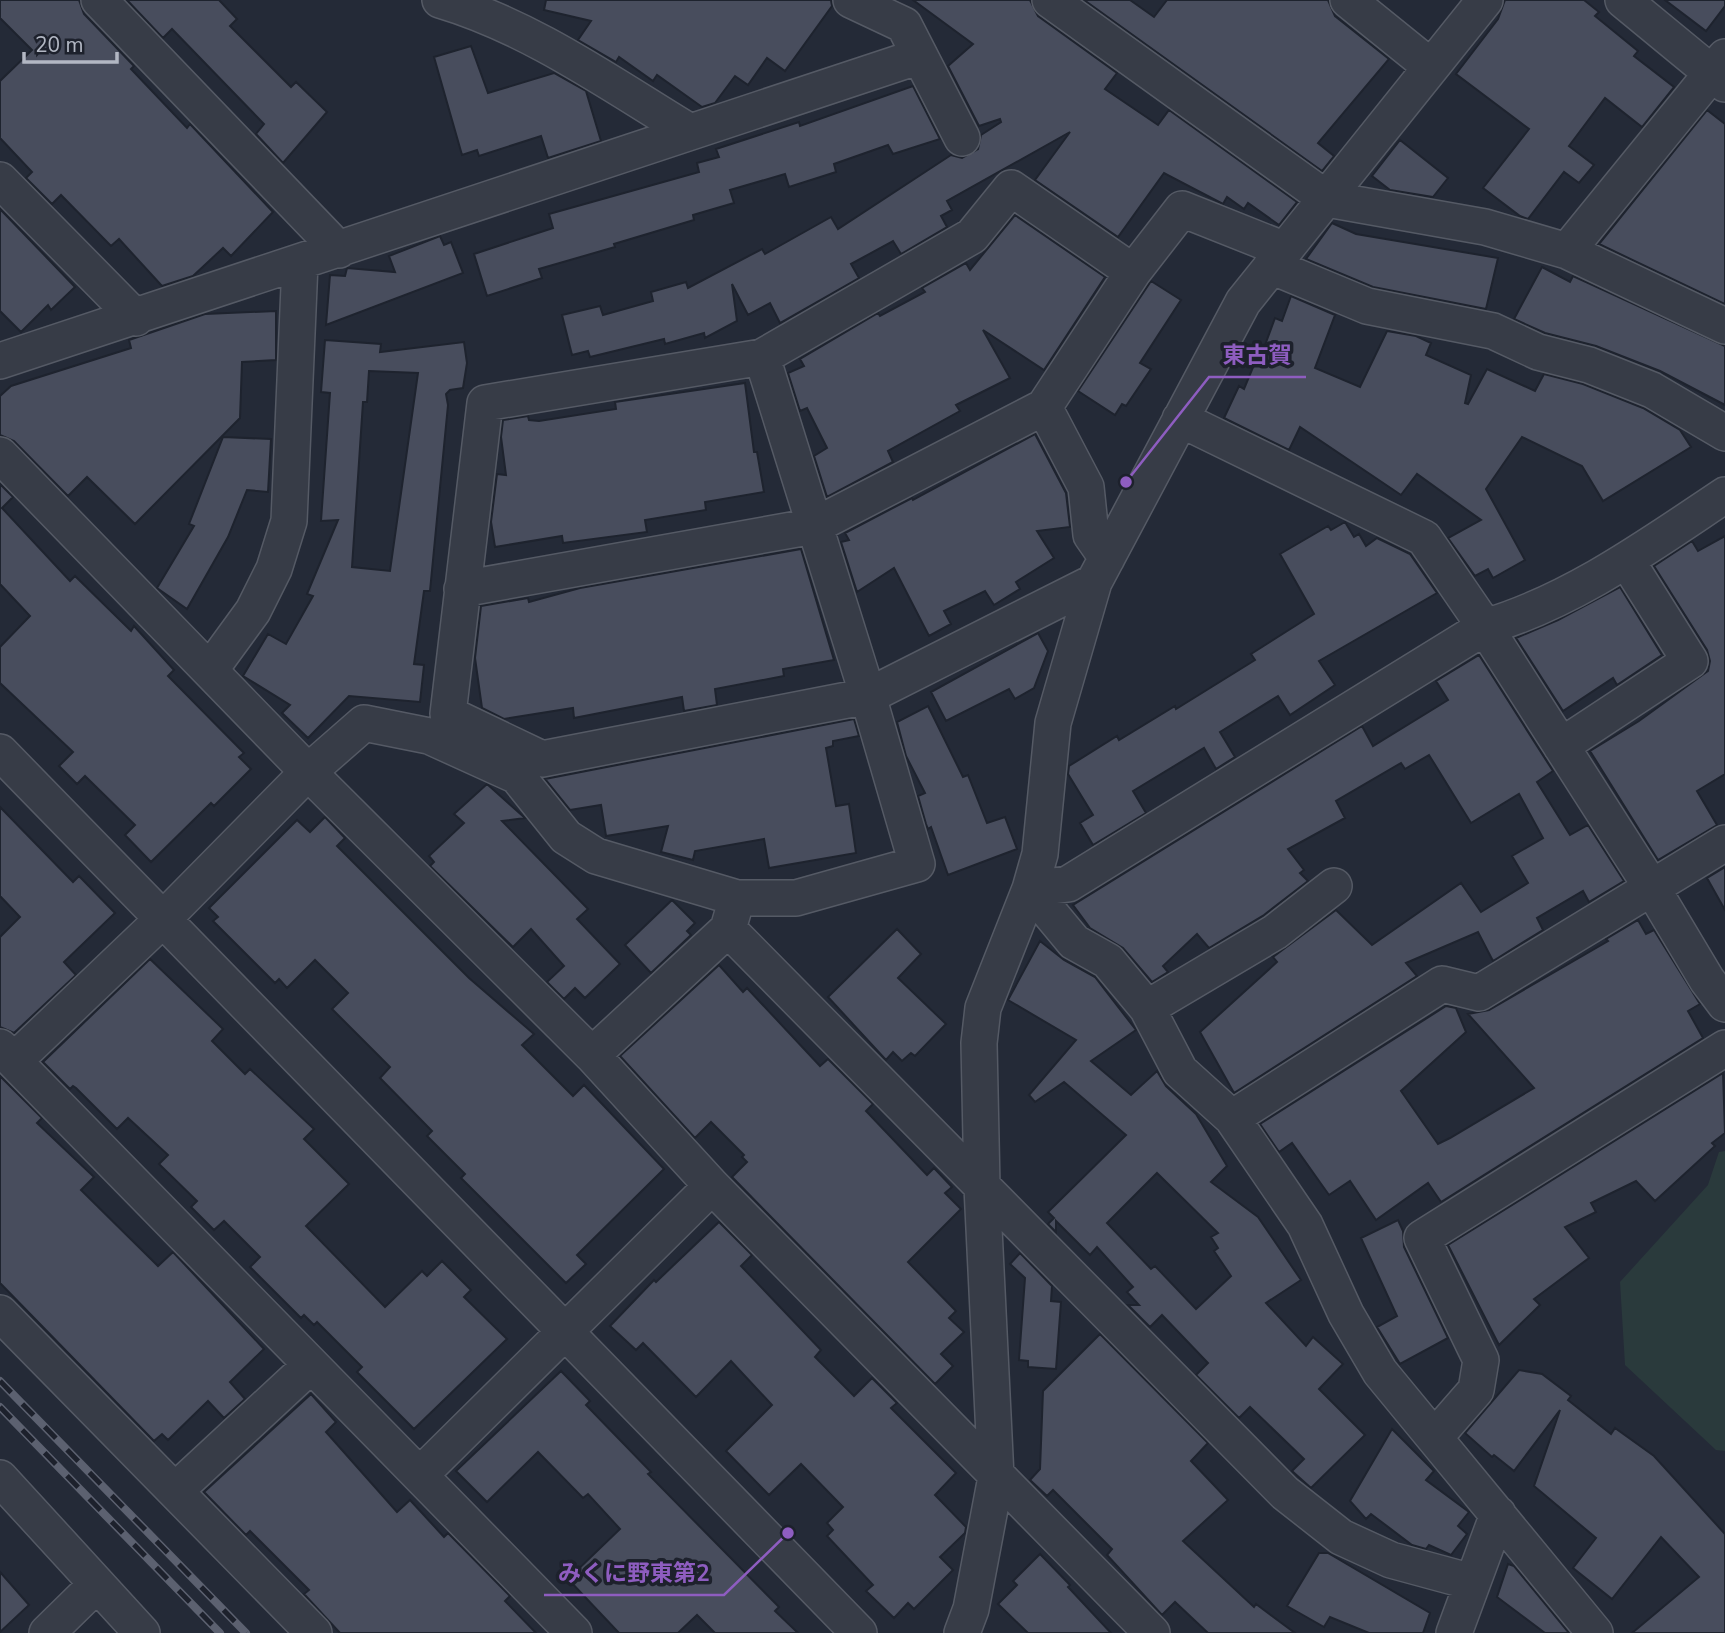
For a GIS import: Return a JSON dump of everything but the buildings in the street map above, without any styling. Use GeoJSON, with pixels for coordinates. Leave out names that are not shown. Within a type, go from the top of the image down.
{"type":"FeatureCollection","features":[{"type":"Feature","properties":{"kind":"street"},"geometry":{"type":"LineString","coordinates":[[99,0],[339,250]]}},
{"type":"Feature","properties":{"kind":"street"},"geometry":{"type":"LineString","coordinates":[[440,0],[485,13],[524,31],[690,132]]}},
{"type":"Feature","properties":{"kind":"street"},"geometry":{"type":"LineString","coordinates":[[851,0],[904,25],[962,138]]}},
{"type":"Feature","properties":{"kind":"street"},"geometry":{"type":"LineString","coordinates":[[1050,0],[1327,199],[1485,227],[1567,251],[1725,326]]}},
{"type":"Feature","properties":{"kind":"street"},"geometry":{"type":"LineString","coordinates":[[1348,0],[1431,67]]}},
{"type":"Feature","properties":{"kind":"street"},"geometry":{"type":"LineString","coordinates":[[962,1633],[971,1609],[996,1477],[982,1187],[979,1043],[982,1008],[1030,889],[1040,854],[1053,723],[1101,570],[1243,302],[1485,0]]}},
{"type":"Feature","properties":{"kind":"street"},"geometry":{"type":"LineString","coordinates":[[1567,251],[1721,71],[1623,0]]}},
{"type":"Feature","properties":{"kind":"street"},"geometry":{"type":"LineString","coordinates":[[0,361],[920,56]]}},
{"type":"Feature","properties":{"kind":"street"},"geometry":{"type":"LineString","coordinates":[[0,180],[136,318]]}},
{"type":"Feature","properties":{"kind":"street"},"geometry":{"type":"LineString","coordinates":[[1101,570],[868,696],[542,759],[448,714],[485,403],[762,357],[972,236],[1011,188],[1133,272]]}},
{"type":"Feature","properties":{"kind":"street"},"geometry":{"type":"LineString","coordinates":[[462,589],[814,526],[1044,407],[1133,272],[1182,209],[1367,306],[1493,331],[1538,352],[1588,365],[1652,390],[1725,433]]}},
{"type":"Feature","properties":{"kind":"street"},"geometry":{"type":"LineString","coordinates":[[210,670],[253,611],[274,569],[289,521],[300,263]]}},
{"type":"Feature","properties":{"kind":"street"},"geometry":{"type":"LineString","coordinates":[[592,1055],[732,914],[917,864],[868,696],[762,357]]}},
{"type":"Feature","properties":{"kind":"street"},"geometry":{"type":"LineString","coordinates":[[1044,407],[1086,487],[1091,536],[1101,570]]}},
{"type":"Feature","properties":{"kind":"street"},"geometry":{"type":"LineString","coordinates":[[1180,419],[1424,538],[1485,627],[1652,888],[1707,980],[1725,1004]]}},
{"type":"Feature","properties":{"kind":"street"},"geometry":{"type":"LineString","coordinates":[[0,454],[308,772],[592,1055],[712,1186],[1152,1633]]}},
{"type":"Feature","properties":{"kind":"street"},"geometry":{"type":"LineString","coordinates":[[1030,889],[1068,884],[1485,627],[1519,617],[1627,561],[1725,495]]}},
{"type":"Feature","properties":{"kind":"street"},"geometry":{"type":"LineString","coordinates":[[1561,746],[1690,661],[1627,561]]}},
{"type":"Feature","properties":{"kind":"street"},"geometry":{"type":"LineString","coordinates":[[575,1633],[7,1054],[163,919],[308,772],[364,723],[429,736],[517,776],[566,837],[596,856],[732,914],[982,1187],[1285,1493],[1341,1537],[1391,1560],[1472,1582]]}},
{"type":"Feature","properties":{"kind":"street"},"geometry":{"type":"LineString","coordinates":[[0,752],[859,1633]]}},
{"type":"Feature","properties":{"kind":"street"},"geometry":{"type":"LineString","coordinates":[[1232,1118],[1442,984],[1479,993],[1725,843]]}},
{"type":"Feature","properties":{"kind":"street"},"geometry":{"type":"LineString","coordinates":[[1147,1008],[1275,932],[1334,886]]}},
{"type":"Feature","properties":{"kind":"street"},"geometry":{"type":"LineString","coordinates":[[1030,889],[1074,942],[1108,961],[1147,1008],[1180,1071],[1232,1118],[1305,1225],[1346,1314],[1380,1372],[1595,1633]]}},
{"type":"Feature","properties":{"kind":"street"},"geometry":{"type":"LineString","coordinates":[[1434,1437],[1476,1390],[1481,1360],[1422,1238],[1725,1048]]}},
{"type":"Feature","properties":{"kind":"street"},"geometry":{"type":"LineString","coordinates":[[420,1475],[712,1186]]}},
{"type":"Feature","properties":{"kind":"street"},"geometry":{"type":"LineString","coordinates":[[0,1313],[314,1633]]}},
{"type":"Feature","properties":{"kind":"street"},"geometry":{"type":"LineString","coordinates":[[175,1491],[311,1365]]}},
{"type":"Feature","properties":{"kind":"street"},"geometry":{"type":"LineString","coordinates":[[0,1478],[142,1633]]}},
{"type":"Feature","properties":{"kind":"street"},"geometry":{"type":"LineString","coordinates":[[1454,1633],[1498,1514]]}},
{"type":"Feature","properties":{"kind":"street"},"geometry":{"type":"LineString","coordinates":[[47,1633],[97,1584]]}},
{"type":"Feature","properties":{"kind":"shaded area"},"geometry":{"type":"Polygon","coordinates":[[[1725,1151],[1725,1451],[1716,1450],[1625,1365],[1620,1282],[1708,1185],[1719,1152],[1725,1151]]]}},
{"type":"Feature","properties":{"kind":"railway"},"geometry":{"type":"LineString","coordinates":[[0,1381],[246,1633]]}},
{"type":"Feature","properties":{"kind":"railway"},"geometry":{"type":"LineString","coordinates":[[0,1407],[220,1633]]}},
{"type":"Feature","properties":{"kind":"place","name":"東古賀"},"geometry":{"type":"Point","coordinates":[1126,482]}},
{"type":"Feature","properties":{"kind":"place","name":"みくに野東第2"},"geometry":{"type":"Point","coordinates":[788,1533]}}]}
